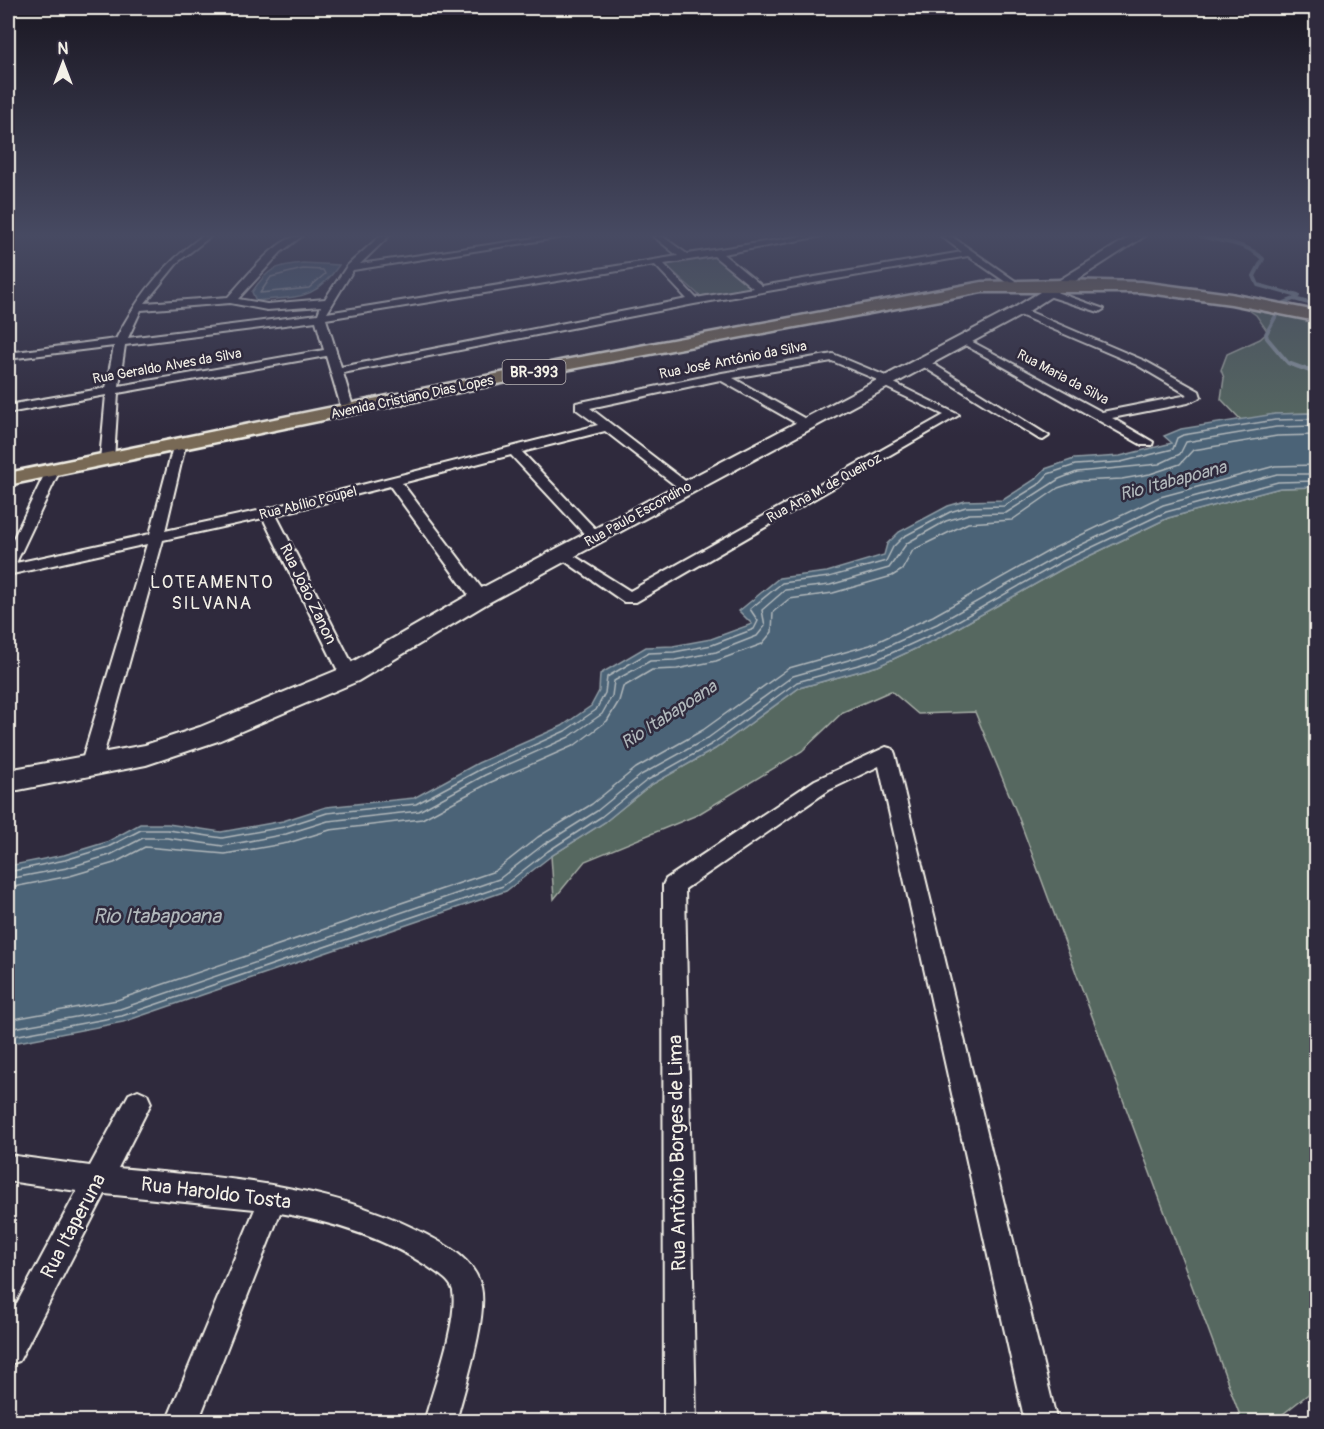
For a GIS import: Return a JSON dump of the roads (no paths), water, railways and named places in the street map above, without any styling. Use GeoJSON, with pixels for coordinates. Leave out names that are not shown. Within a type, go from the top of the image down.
{"type":"FeatureCollection","features":[{"type":"Feature","properties":{"kind":"main road","name":"Avenida Cristiano Dias Lopes"},"geometry":{"type":"LineString","coordinates":[[8,479],[891,303]]}},
{"type":"Feature","properties":{"kind":"main road","name":"Rua Paulo Escondino"},"geometry":{"type":"LineString","coordinates":[[8,781],[146,755],[208,734],[349,675],[480,598],[1033,303]]}},
{"type":"Feature","properties":{"kind":"main road","name":"Avenida Cristiano Dias Lopes"},"geometry":{"type":"LineString","coordinates":[[1242,303],[1317,316]]}},
{"type":"Feature","properties":{"kind":"street"},"geometry":{"type":"LineString","coordinates":[[107,460],[112,390],[120,343],[140,303]]}},
{"type":"Feature","properties":{"kind":"street"},"geometry":{"type":"LineString","coordinates":[[136,307],[195,303]]}},
{"type":"Feature","properties":{"kind":"street"},"geometry":{"type":"LineString","coordinates":[[239,303],[277,308],[322,303]]}},
{"type":"Feature","properties":{"kind":"street"},"geometry":{"type":"LineString","coordinates":[[328,303],[320,316],[348,410]]}},
{"type":"Feature","properties":{"kind":"street"},"geometry":{"type":"LineString","coordinates":[[8,356],[120,343],[405,303]]}},
{"type":"Feature","properties":{"kind":"street"},"geometry":{"type":"LineString","coordinates":[[336,371],[685,303]]}},
{"type":"Feature","properties":{"kind":"street"},"geometry":{"type":"LineString","coordinates":[[1085,303],[1099,309]]}},
{"type":"Feature","properties":{"kind":"street"},"geometry":{"type":"LineString","coordinates":[[1019,311],[1132,359],[1195,394],[1195,397],[1103,416]]}},
{"type":"Feature","properties":{"kind":"street","name":"Rua Maria da Silva"},"geometry":{"type":"LineString","coordinates":[[963,341],[1147,442]]}},
{"type":"Feature","properties":{"kind":"street","name":"Rua Geraldo Alves da Silva"},"geometry":{"type":"LineString","coordinates":[[8,409],[332,352]]}},
{"type":"Feature","properties":{"kind":"street","name":"Rua José Antônio da Silva"},"geometry":{"type":"LineString","coordinates":[[606,427],[580,406],[722,376],[833,357],[887,382]]}},
{"type":"Feature","properties":{"kind":"street"},"geometry":{"type":"LineString","coordinates":[[923,362],[1043,436]]}},
{"type":"Feature","properties":{"kind":"street"},"geometry":{"type":"LineString","coordinates":[[722,376],[805,424]]}},
{"type":"Feature","properties":{"kind":"street","name":"Rua Ana M. de Queiroz"},"geometry":{"type":"LineString","coordinates":[[563,555],[630,598],[953,415],[887,382]]}},
{"type":"Feature","properties":{"kind":"street"},"geometry":{"type":"LineString","coordinates":[[606,427],[686,487]]}},
{"type":"Feature","properties":{"kind":"street","name":"Rua Abílio Poupel"},"geometry":{"type":"LineString","coordinates":[[8,570],[268,513],[606,427]]}},
{"type":"Feature","properties":{"kind":"street"},"geometry":{"type":"LineString","coordinates":[[90,767],[156,539],[179,446]]}},
{"type":"Feature","properties":{"kind":"street"},"geometry":{"type":"LineString","coordinates":[[514,451],[596,538]]}},
{"type":"Feature","properties":{"kind":"street"},"geometry":{"type":"LineString","coordinates":[[8,565],[53,470]]}},
{"type":"Feature","properties":{"kind":"street"},"geometry":{"type":"LineString","coordinates":[[393,481],[480,598]]}},
{"type":"Feature","properties":{"kind":"street","name":"Rua João Zanon"},"geometry":{"type":"LineString","coordinates":[[268,513],[349,675]]}},
{"type":"Feature","properties":{"kind":"street","name":"Rua Antônio Borges de Lima"},"geometry":{"type":"LineString","coordinates":[[680,1422],[674,885],[822,784],[886,754],[1041,1422]]}},
{"type":"Feature","properties":{"kind":"street","name":"Rua Itaperuna"},"geometry":{"type":"LineString","coordinates":[[8,1350],[138,1102]]}},
{"type":"Feature","properties":{"kind":"street","name":"Rua Haroldo Tosta"},"geometry":{"type":"LineString","coordinates":[[8,1168],[98,1180],[273,1197],[371,1221],[415,1243],[460,1271],[468,1291],[466,1313],[440,1422]]}},
{"type":"Feature","properties":{"kind":"street"},"geometry":{"type":"LineString","coordinates":[[182,1422],[273,1197]]}},
{"type":"Feature","properties":{"kind":"water","name":"Rio Itabapoana"},"geometry":{"type":"Polygon","coordinates":[[[1316,413],[1316,487],[1280,488],[1168,518],[1064,568],[943,636],[878,666],[799,688],[715,749],[649,786],[605,822],[551,856],[506,891],[123,1022],[13,1043],[8,1042],[8,866],[64,855],[107,842],[140,824],[168,824],[221,832],[283,821],[326,807],[414,798],[478,763],[562,726],[591,706],[599,691],[600,674],[646,647],[673,646],[711,639],[752,624],[739,611],[779,578],[827,572],[884,555],[887,544],[899,532],[948,506],[965,501],[1003,500],[1034,480],[1045,469],[1074,459],[1120,456],[1172,443],[1164,436],[1181,429],[1275,414],[1316,413]]]}},
{"type":"Feature","properties":{"kind":"waterway"},"geometry":{"type":"LineString","coordinates":[[1308,303],[1316,305]]}},
{"type":"Feature","properties":{"kind":"waterway"},"geometry":{"type":"LineString","coordinates":[[1279,310],[1266,334],[1267,338],[1288,363],[1310,371]]}},
{"type":"Feature","properties":{"kind":"waterway"},"geometry":{"type":"LineString","coordinates":[[1306,369],[1316,373]]}},
{"type":"Feature","properties":{"kind":"district","name":"LOTEAMENTO SILVANA"},"geometry":{"type":"Point","coordinates":[212,592]}}]}
